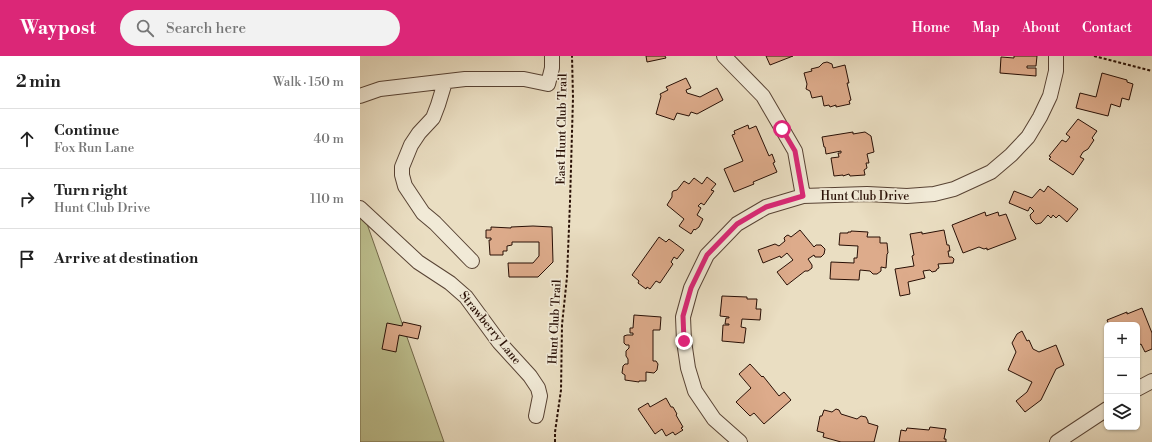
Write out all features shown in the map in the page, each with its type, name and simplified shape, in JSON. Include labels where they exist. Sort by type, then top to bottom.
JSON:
[{"type":"street","points":[[360,96],[380,89],[465,79],[524,79],[548,84],[552,68],[552,56]]},
{"type":"street","points":[[724,56],[763,96],[795,151],[803,196]]},
{"type":"street","name":"Hunt Club Drive","points":[[740,442],[714,419],[695,391],[687,361],[684,341],[683,316],[691,288],[707,255],[737,224],[766,207],[803,196],[867,194],[907,196],[934,194],[954,189],[991,172],[1011,155],[1028,137],[1040,117],[1050,96],[1056,71],[1056,56]]},
{"type":"street","points":[[445,82],[438,105],[432,118],[411,145],[402,167],[402,175],[405,186],[423,213],[435,223],[472,261]]},
{"type":"street","name":"Strawberry Lane","points":[[360,208],[418,262],[450,283],[466,297],[499,342],[530,376],[538,388],[540,396],[536,416]]},
{"type":"street","points":[[1140,387],[1152,381]]},
{"type":"street","points":[[1057,442],[1104,411]]},
{"type":"path","name":"East Hunt Club Trail","points":[[570,202],[573,98],[572,56]]},
{"type":"path","points":[[1094,56],[1152,72]]},
{"type":"path","name":"Hunt Club Trail","points":[[555,442],[561,390],[562,324],[570,202]]},
{"type":"green space","points":[[360,204],[444,442],[360,442]]},
{"type":"building","points":[[646,56],[665,56],[666,58],[647,62]]},
{"type":"building","points":[[766,56],[793,56],[770,65]]},
{"type":"building","points":[[1014,56],[1037,56],[1036,66],[1027,66],[1027,68],[1036,68],[1036,76],[1000,73],[1001,57],[1014,58]]},
{"type":"building","points":[[827,62],[832,64],[833,68],[845,65],[849,83],[847,83],[851,100],[849,101],[850,104],[836,107],[836,105],[830,107],[829,105],[824,106],[822,96],[812,98],[810,91],[806,89],[807,84],[804,73],[812,71],[811,69],[819,67],[823,63]]},
{"type":"building","points":[[1102,73],[1127,80],[1127,82],[1133,84],[1129,100],[1122,98],[1120,107],[1111,104],[1108,116],[1076,108],[1080,93],[1096,97]]},
{"type":"building","points":[[686,78],[691,88],[686,90],[687,93],[700,97],[717,88],[723,100],[697,114],[691,112],[689,116],[677,113],[674,120],[656,114],[661,96],[660,94],[668,90],[666,87]]},
{"type":"building","points":[[1078,119],[1097,131],[1092,138],[1094,140],[1080,157],[1084,159],[1073,175],[1049,159],[1051,157],[1049,156],[1062,140],[1066,142],[1070,137],[1066,134]]},
{"type":"building","points":[[748,125],[749,129],[756,126],[769,156],[772,154],[775,162],[773,163],[777,172],[734,192],[724,169],[743,161],[732,135],[735,134],[734,131]]},
{"type":"building","points":[[853,132],[853,134],[865,132],[871,136],[874,152],[867,154],[869,163],[866,163],[867,168],[864,170],[865,175],[850,176],[849,174],[834,176],[831,158],[839,157],[838,153],[841,153],[841,151],[826,154],[822,137]]},
{"type":"building","points":[[707,177],[716,184],[711,190],[714,191],[704,205],[701,203],[698,206],[701,208],[697,215],[703,219],[699,227],[695,230],[694,229],[691,234],[679,226],[684,219],[667,205],[672,197],[673,191],[677,190],[684,181],[689,184],[694,178],[702,184]]},
{"type":"building","points":[[1048,186],[1078,209],[1067,222],[1059,215],[1056,218],[1053,215],[1051,218],[1048,215],[1041,223],[1036,224],[1031,219],[1030,215],[1034,211],[1030,207],[1028,211],[1009,203],[1014,191],[1032,198],[1040,189],[1044,192]]},
{"type":"building","points":[[985,212],[986,216],[998,212],[999,216],[1006,214],[1016,239],[987,250],[987,248],[984,249],[979,247],[963,253],[952,225]]},
{"type":"building","points":[[533,226],[552,227],[553,262],[538,277],[509,277],[508,263],[533,263],[539,256],[539,242],[512,242],[512,245],[507,246],[507,251],[503,251],[503,255],[490,255],[489,240],[491,240],[491,238],[486,238],[486,230],[491,230],[491,227],[511,228]]},
{"type":"building","points":[[800,230],[814,247],[816,245],[821,245],[825,249],[824,254],[821,257],[815,257],[814,255],[808,259],[812,265],[812,268],[805,271],[787,285],[777,272],[793,260],[787,253],[781,258],[780,256],[763,263],[758,250],[775,244],[779,246],[785,241],[784,238],[786,236],[788,235],[791,237]]},
{"type":"building","points":[[944,230],[947,245],[949,245],[949,257],[954,259],[953,263],[938,264],[939,268],[936,271],[923,271],[925,278],[908,282],[910,294],[900,296],[895,269],[914,266],[912,256],[914,255],[910,234],[922,232],[922,234]]},
{"type":"building","points":[[851,231],[868,232],[867,237],[880,237],[880,243],[887,243],[888,253],[886,268],[881,267],[881,271],[877,274],[873,274],[870,271],[860,270],[859,280],[830,279],[831,262],[854,263],[854,258],[857,258],[858,246],[839,245],[840,233],[848,233]]},
{"type":"building","points":[[659,237],[666,242],[669,239],[684,250],[677,259],[674,257],[671,262],[673,264],[660,283],[656,281],[650,289],[647,287],[646,289],[638,283],[639,281],[632,275]]},
{"type":"building","points":[[722,296],[757,299],[756,309],[761,309],[760,320],[742,319],[741,327],[746,328],[744,343],[722,341],[723,325],[729,325],[725,324],[726,318],[729,317],[720,316]]},
{"type":"building","points":[[1142,308],[1152,333],[1152,349],[1145,352],[1140,344],[1140,322],[1108,322],[1107,320],[1127,312],[1127,314]]},
{"type":"building","points":[[634,315],[661,317],[660,330],[653,330],[653,361],[656,361],[658,364],[657,370],[654,373],[646,372],[646,381],[639,382],[625,380],[625,375],[622,373],[623,366],[628,364],[626,351],[629,348],[629,345],[624,343],[624,336],[633,335],[633,333],[630,333],[630,328],[633,328]]},
{"type":"building","points":[[403,322],[421,326],[418,339],[399,335],[396,352],[382,349],[387,323],[402,326]]},
{"type":"building","points":[[1022,331],[1027,341],[1029,340],[1033,349],[1039,352],[1056,345],[1064,365],[1056,369],[1041,400],[1025,412],[1016,401],[1027,392],[1032,382],[1008,370],[1016,352],[1012,343],[1017,334]]},
{"type":"building","points":[[750,364],[762,377],[763,376],[779,396],[784,392],[791,400],[764,424],[754,413],[750,416],[736,402],[751,388],[739,374]]},
{"type":"building","points":[[666,398],[671,407],[673,407],[683,427],[681,428],[683,430],[675,435],[673,432],[666,436],[662,429],[655,434],[638,409],[648,403],[650,407]]},
{"type":"building","points":[[836,409],[839,410],[841,414],[857,419],[861,416],[866,417],[868,423],[878,426],[874,442],[841,442],[823,437],[824,433],[817,431],[820,416],[822,416],[824,410],[832,412]]},
{"type":"building","points":[[930,427],[946,429],[944,439],[946,439],[946,442],[899,442],[901,430],[906,431],[907,428],[929,430]]},
{"type":"route","points":[[684,341],[683,316],[691,288],[707,255],[737,224],[766,207],[803,196],[795,151],[782,129]]}]
